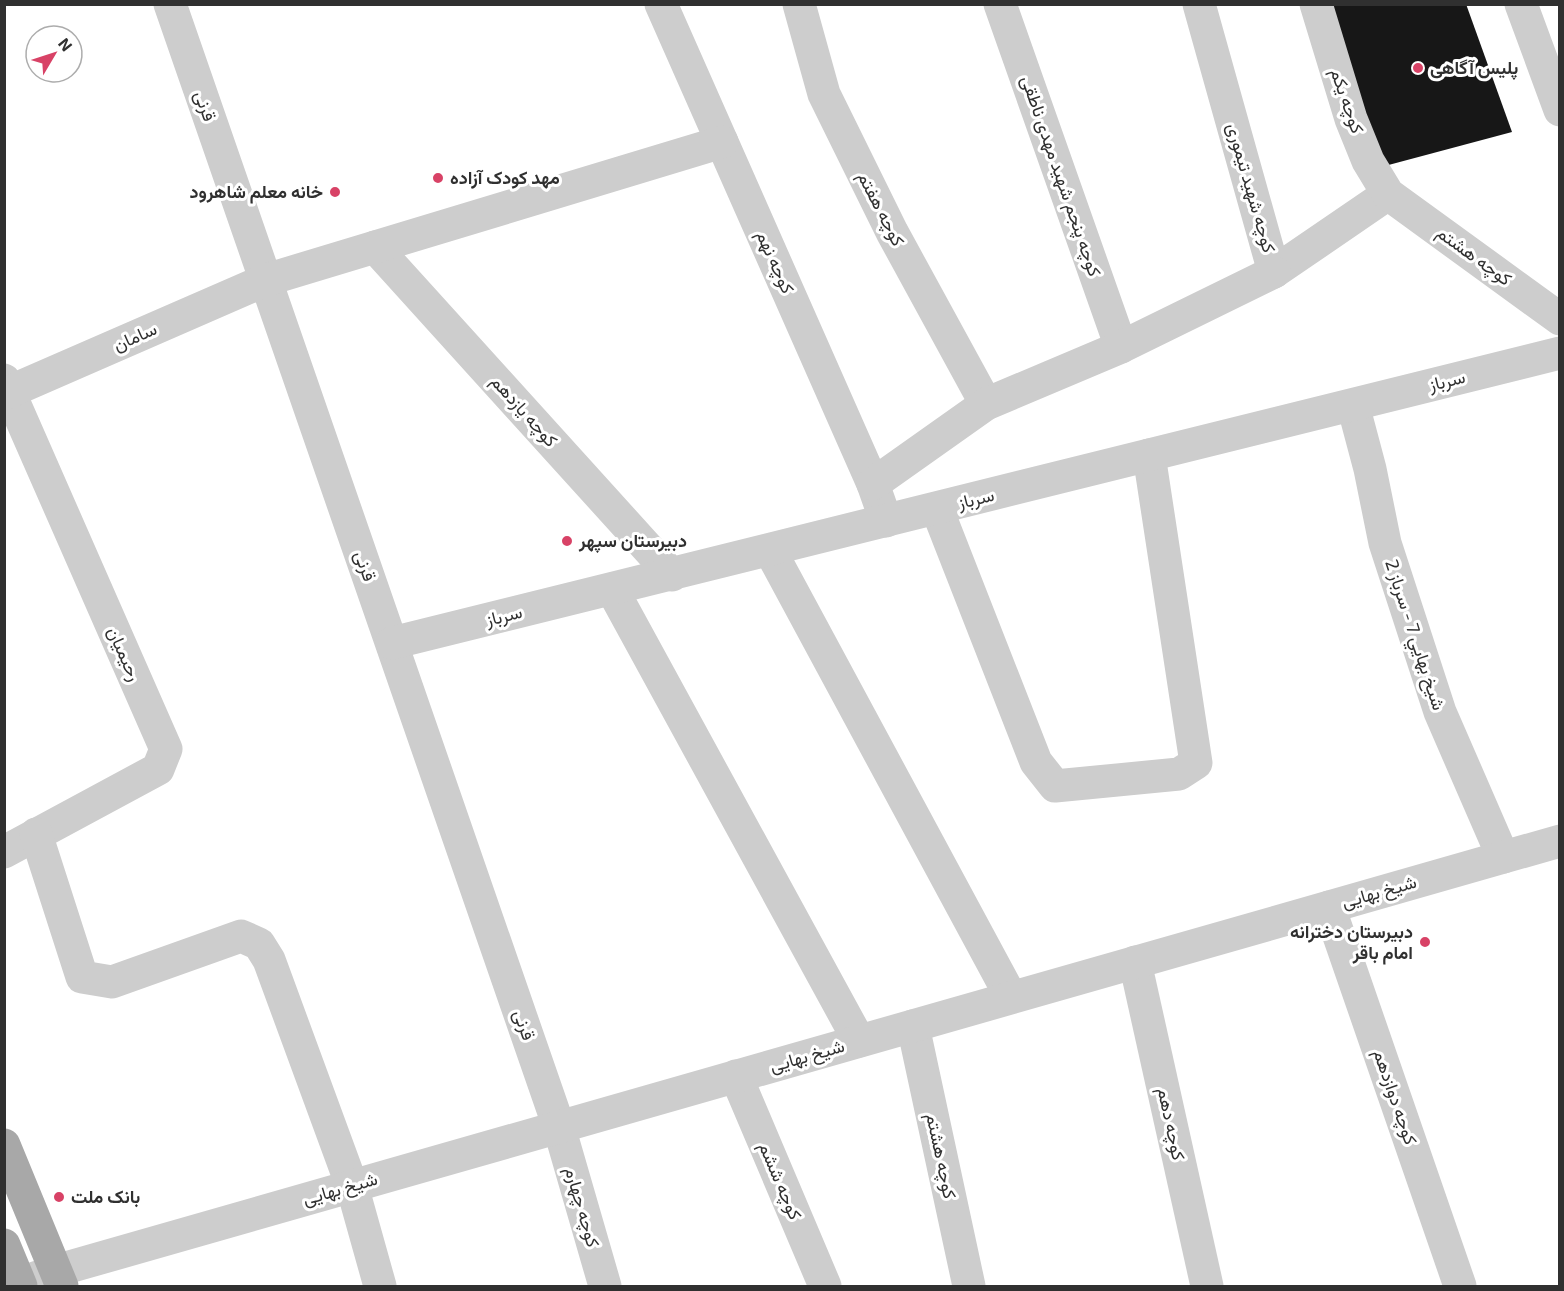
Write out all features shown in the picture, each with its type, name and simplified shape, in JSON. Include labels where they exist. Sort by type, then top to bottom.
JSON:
[{"type":"main road","points":[[4,1145],[59,1279]]},
{"type":"main road","points":[[4,1245],[20,1285]]},
{"type":"street","name":"قرنی","points":[[170,4],[559,1127]]},
{"type":"street","name":"کوچه نهم","points":[[661,4],[873,484],[886,521]]},
{"type":"street","name":"کوچه هفتم","points":[[799,4],[824,94],[892,232],[986,404]]},
{"type":"street","name":"کوچه پنجم شهید مهدی ناطقی","points":[[1000,4],[1121,347]]},
{"type":"street","name":"کوچه شهید تیموری","points":[[1199,4],[1274,272],[1388,194]]},
{"type":"street","name":"کوچه یکم","points":[[1316,4],[1352,119],[1368,161],[1388,194]]},
{"type":"street","points":[[1521,4],[1560,110]]},
{"type":"street","name":"سامان","points":[[6,389],[266,280],[722,142]]},
{"type":"street","name":"کوچه هشتم","points":[[1388,194],[1560,319]]},
{"type":"street","name":"کوچه یازدهم","points":[[375,247],[672,575]]},
{"type":"street","points":[[873,484],[986,404],[1121,347],[1274,272]]},
{"type":"street","name":"سرباز","points":[[392,643],[1560,353]]},
{"type":"street","name":"رحیمیان","points":[[4,852],[158,769],[166,749],[6,389]]},
{"type":"street","name":"شيخ بهايي 7 - سرباز 2","points":[[1353,405],[1370,469],[1385,543],[1437,701],[1503,857]]},
{"type":"street","points":[[937,508],[1036,762],[1055,786],[1179,774],[1196,763],[1149,456]]},
{"type":"street","points":[[770,550],[1011,998]]},
{"type":"street","points":[[612,589],[859,1041]]},
{"type":"street","points":[[36,834],[82,977],[112,982],[241,936],[259,944],[269,960],[352,1186],[380,1287]]},
{"type":"street","name":"شیخ بهایی","points":[[20,1285],[59,1279],[352,1186],[1560,841]]},
{"type":"street","name":"کوچه دوازدهم","points":[[1329,906],[1460,1287]]},
{"type":"street","name":"کوچه دهم","points":[[1136,962],[1207,1287]]},
{"type":"street","name":"کوچه هشتم","points":[[914,1026],[969,1287]]},
{"type":"street","name":"کوچه ششم","points":[[736,1076],[825,1287]]},
{"type":"street","name":"کوچه چهارم","points":[[559,1127],[605,1287]]},
{"type":"building","name":"پلیس آگاهی","points":[[1324,4],[1466,4],[1512,132],[1381,167]]},
{"type":"place","name":"پلیس آگاهی","points":[[1418,68]]},
{"type":"place","name":"مهد کودک آزاده","points":[[438,178]]},
{"type":"place","name":"خانه معلم شاهرود","points":[[335,192]]},
{"type":"place","name":"دبیرستان سپهر","points":[[567,541]]},
{"type":"place","name":"دبیرستان دخترانه امام باقر","points":[[1425,942]]},
{"type":"place","name":"بانک ملت","points":[[59,1197]]}]
